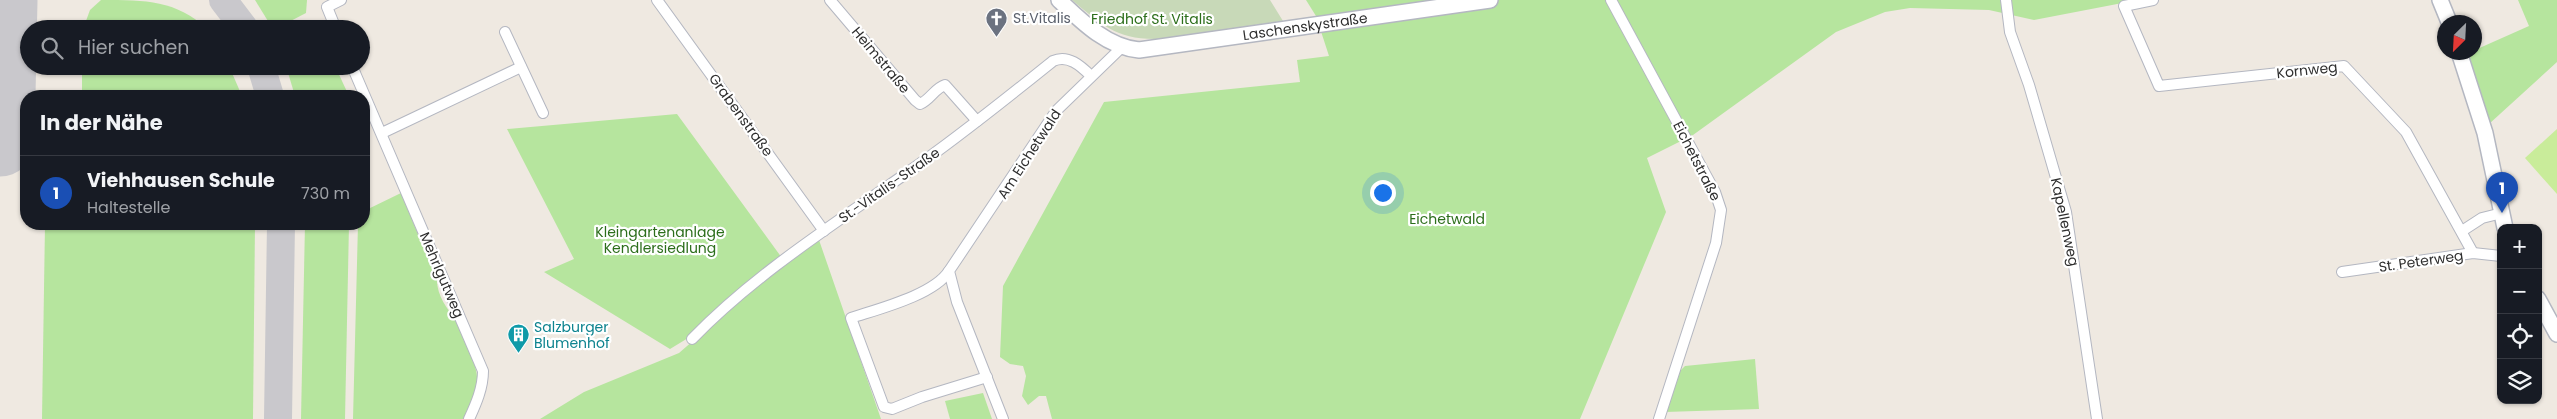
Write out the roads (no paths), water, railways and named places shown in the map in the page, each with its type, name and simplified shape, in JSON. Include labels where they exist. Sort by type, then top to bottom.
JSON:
[{"type":"street","points":[[332,20],[327,7],[341,0]]},
{"type":"street","name":"Grabenstraße","points":[[657,0],[824,231]]},
{"type":"street","name":"Heimstraße","points":[[830,0],[915,100],[920,104],[924,102],[940,87],[945,85],[977,121]]},
{"type":"street","points":[[1059,0],[1105,38],[1121,48]]},
{"type":"street","name":"Laschenskystraße","points":[[1121,48],[1157,49],[1490,0]]},
{"type":"street","name":"Eichetstraße","points":[[1612,0],[1715,192],[1721,210],[1716,243],[1658,419]]},
{"type":"street","name":"Kapellenweg","points":[[2006,0],[2010,32],[2029,85],[2066,212],[2097,419]]},
{"type":"street","name":"Kornweg","points":[[2153,0],[2124,6],[2159,86],[2344,66],[2406,132],[2473,253]]},
{"type":"street","points":[[2440,0],[2445,15]]},
{"type":"street","points":[[504,32],[544,113]]},
{"type":"street","name":"Am Eichetwald","points":[[986,377],[922,396],[892,409],[884,407],[851,318],[887,306],[938,284],[949,271],[1056,111],[1121,48]]},
{"type":"street","name":"St.-Vitalis-Straße","points":[[692,339],[723,308],[824,231],[977,121],[1055,60],[1063,58],[1071,60],[1091,76]]},
{"type":"street","points":[[2462,60],[2485,132],[2503,220],[2482,218],[2462,231]]},
{"type":"street","points":[[382,134],[521,68]]},
{"type":"street","name":"Mehrlgutweg","points":[[356,75],[363,90]]},
{"type":"street","name":"Mehrlgutweg","points":[[370,107],[483,371],[483,380],[477,402],[469,419]]},
{"type":"street","name":"St. Peterweg","points":[[2342,272],[2473,253],[2497,256]]},
{"type":"street","points":[[949,271],[957,302],[1003,419]]},
{"type":"street","points":[[2542,306],[2557,334]]},
{"type":"place","name":"St.Vitalis","points":[[997,37]]},
{"type":"place","name":"Viehhausen Schule","points":[[2502,213]]},
{"type":"place","name":"Salzburger Blumenhof","points":[[518,354]]},
{"type":"park label","name":"Friedhof St. Vitalis","points":[[1152,19]]},
{"type":"park label","name":"Eichetwald","points":[[1447,219]]},
{"type":"park label","name":"Kleingartenanlage Kendlersiedlung","points":[[660,240]]}]
